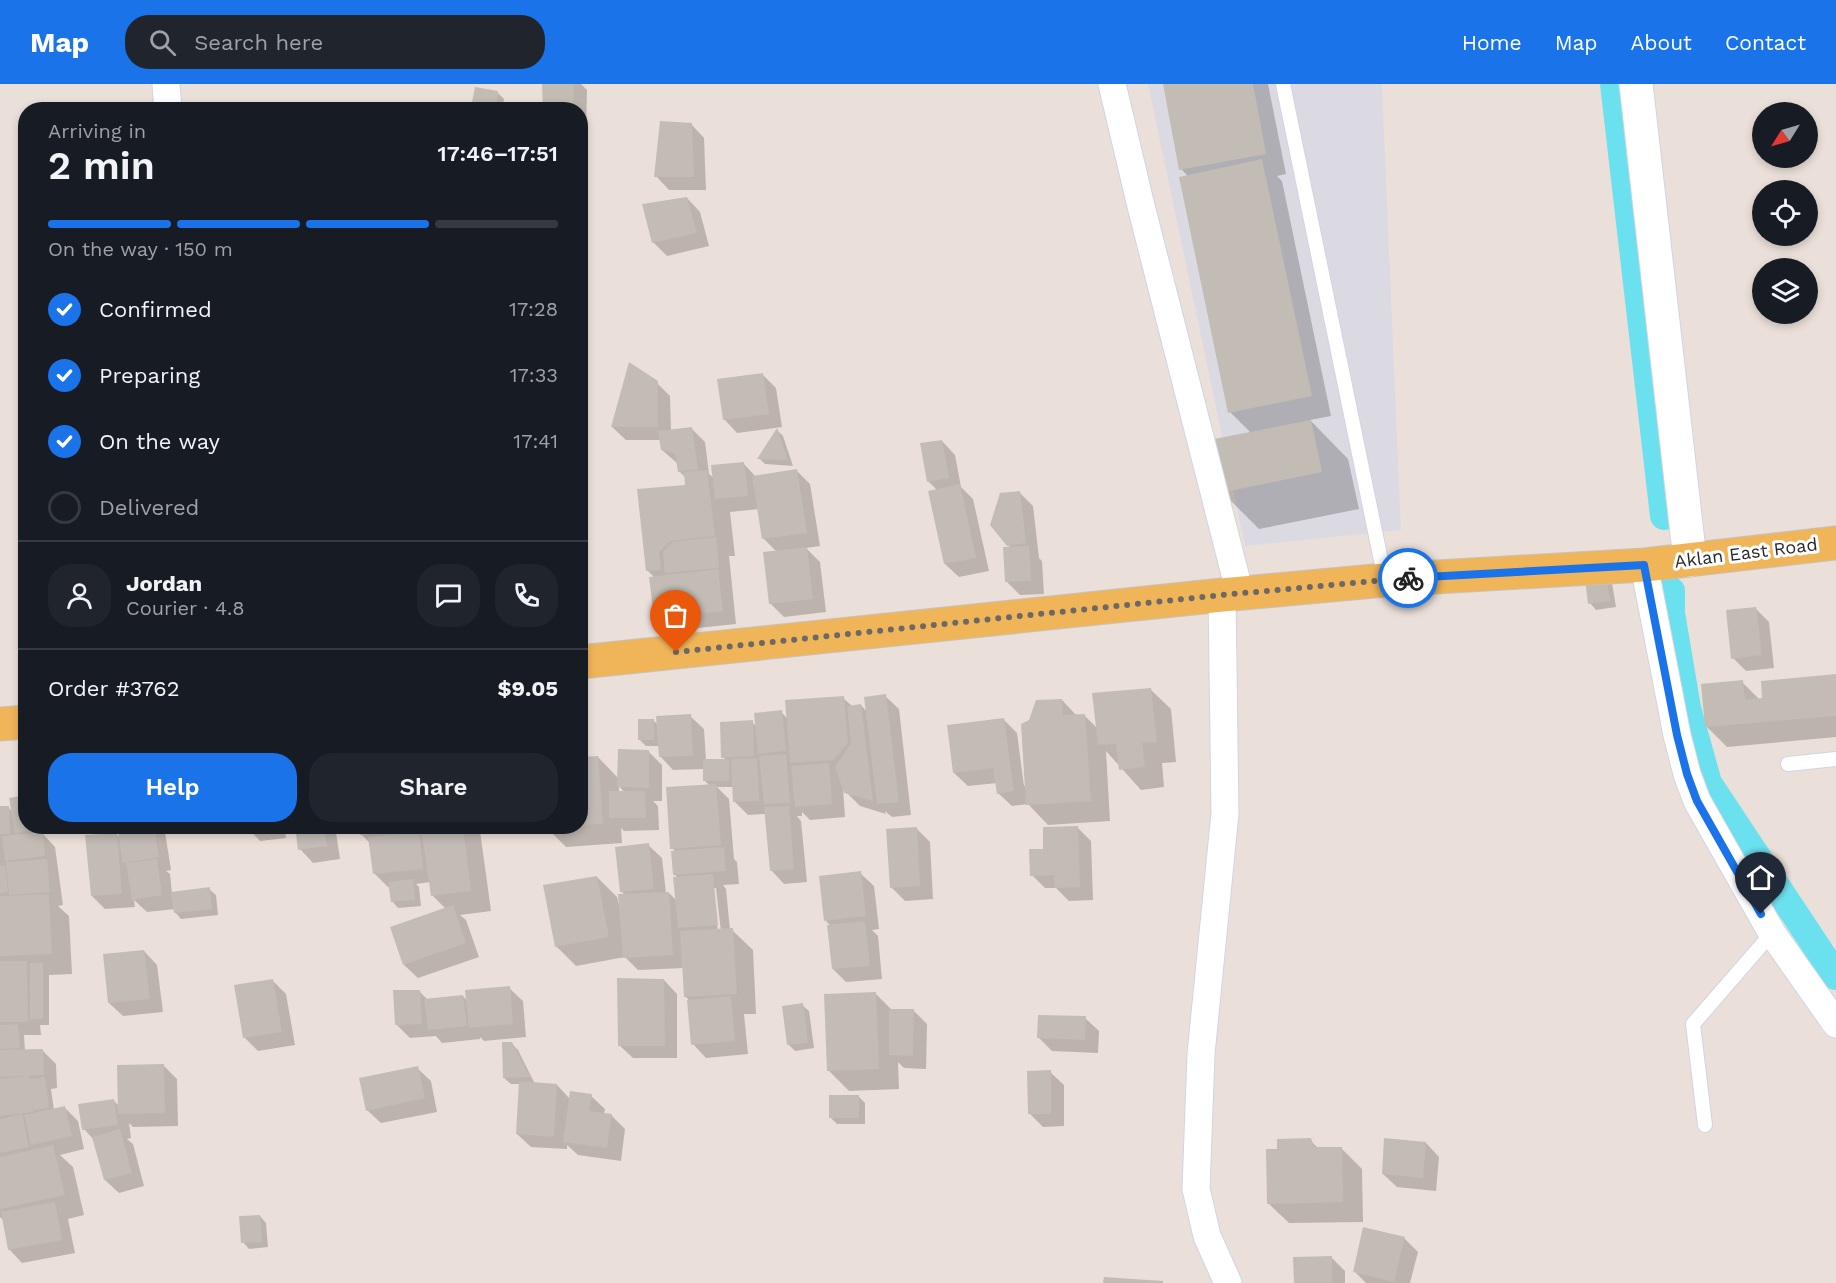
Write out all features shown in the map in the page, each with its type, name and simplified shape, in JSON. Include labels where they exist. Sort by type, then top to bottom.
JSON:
[{"type":"main road","name":"Aklan East Road","points":[[588,661],[1231,594],[1385,580],[1644,565],[1836,543]]},
{"type":"main road","points":[[0,724],[18,723]]},
{"type":"street","points":[[166,84],[167,102]]},
{"type":"street","points":[[1112,84],[1231,594],[1225,813],[1201,1054],[1196,1189],[1207,1236],[1228,1283]]},
{"type":"street","points":[[1636,84],[1690,560]]},
{"type":"street","points":[[1644,565],[1677,735],[1697,801],[1772,933],[1836,1024]]},
{"type":"lane","points":[[1283,84],[1385,580]]},
{"type":"lane","points":[[1788,764],[1836,759]]},
{"type":"lane","points":[[1705,1125],[1693,1024],[1772,933]]},
{"type":"shaded area","points":[[1148,84],[1382,84],[1401,530],[1245,546]]},
{"type":"building","points":[[542,84],[574,84],[573,102],[543,102]]},
{"type":"building","points":[[1163,84],[1253,84],[1266,154],[1179,170]]},
{"type":"building","points":[[475,87],[498,91],[497,102],[472,102]]},
{"type":"building","points":[[660,121],[692,123],[694,177],[654,177]]},
{"type":"building","points":[[1262,159],[1312,396],[1228,413],[1179,177]]},
{"type":"building","points":[[687,197],[697,233],[652,243],[642,204]]},
{"type":"building","points":[[629,362],[658,381],[658,427],[611,427]]},
{"type":"building","points":[[763,373],[769,414],[723,420],[717,379]]},
{"type":"building","points":[[1311,420],[1322,472],[1220,493],[1209,440]]},
{"type":"building","points":[[692,427],[698,469],[678,472],[675,453],[661,450],[658,431]]},
{"type":"building","points":[[777,428],[788,460],[757,459]]},
{"type":"building","points":[[942,440],[949,478],[927,482],[920,443]]},
{"type":"building","points":[[744,462],[748,496],[715,499],[711,465]]},
{"type":"building","points":[[797,469],[807,533],[762,539],[752,476]]},
{"type":"building","points":[[707,470],[715,536],[670,541],[659,552],[661,570],[646,571],[637,489],[685,485],[684,472]]},
{"type":"building","points":[[960,484],[976,558],[944,564],[928,491]]},
{"type":"building","points":[[1020,491],[1026,543],[1007,546],[990,525],[1000,493]]},
{"type":"building","points":[[716,537],[719,568],[665,573],[663,552],[672,542]]},
{"type":"building","points":[[1029,546],[1031,581],[1005,582],[1003,547]]},
{"type":"building","points":[[807,547],[813,599],[769,604],[763,552]]},
{"type":"building","points":[[718,569],[723,611],[654,618],[649,577]]},
{"type":"building","points":[[1606,575],[1610,601],[1588,604],[1585,579]]},
{"type":"building","points":[[1756,607],[1762,655],[1731,659],[1726,610]]},
{"type":"building","points":[[1836,674],[1836,716],[1705,727],[1701,684],[1743,680],[1745,700],[1762,698],[1761,681]]},
{"type":"building","points":[[1151,688],[1157,742],[1142,743],[1145,767],[1119,770],[1116,744],[1098,745],[1092,693]]},
{"type":"building","points":[[886,694],[899,802],[877,804],[864,697]]},
{"type":"building","points":[[844,696],[848,743],[833,760],[790,763],[785,700]]},
{"type":"building","points":[[1062,699],[1063,715],[1085,714],[1091,801],[1026,805],[1021,724],[1029,720],[1036,700]]},
{"type":"building","points":[[861,704],[873,801],[844,793],[835,767],[851,743],[847,706]]},
{"type":"building","points":[[782,710],[786,751],[758,754],[754,713]]},
{"type":"building","points":[[691,714],[693,756],[659,757],[656,716]]},
{"type":"building","points":[[1004,718],[1014,791],[997,794],[993,768],[953,773],[947,725]]},
{"type":"building","points":[[638,719],[654,719],[654,740],[638,740]]},
{"type":"building","points":[[753,720],[754,756],[721,758],[720,722]]},
{"type":"building","points":[[618,749],[649,750],[649,788],[617,787]]},
{"type":"building","points":[[786,754],[790,803],[764,804],[759,756]]},
{"type":"building","points":[[598,756],[603,824],[588,825],[588,757]]},
{"type":"building","points":[[757,758],[759,801],[733,802],[731,759]]},
{"type":"building","points":[[703,759],[729,759],[729,781],[703,781]]},
{"type":"building","points":[[829,763],[832,804],[795,807],[791,766]]},
{"type":"building","points":[[716,784],[721,845],[670,849],[666,787]]},
{"type":"building","points":[[609,791],[645,791],[646,818],[609,818]]},
{"type":"building","points":[[18,796],[18,832],[15,833],[9,798]]},
{"type":"building","points":[[0,806],[9,806],[10,834],[0,834]]},
{"type":"building","points":[[789,806],[794,869],[770,871],[764,807]]},
{"type":"building","points":[[1078,826],[1080,887],[1054,888],[1054,875],[1030,876],[1029,849],[1043,849],[1043,827]]},
{"type":"building","points":[[917,827],[920,886],[890,888],[886,829]]},
{"type":"building","points":[[43,834],[45,856],[5,861],[2,836]]},
{"type":"building","points":[[117,834],[122,894],[91,896],[85,835]]},
{"type":"building","points":[[118,834],[155,834],[159,857],[123,863]]},
{"type":"building","points":[[296,834],[325,834],[327,846],[298,850]]},
{"type":"building","points":[[419,834],[423,869],[373,874],[368,837]]},
{"type":"building","points":[[422,834],[464,834],[471,891],[431,896]]},
{"type":"building","points":[[649,843],[654,889],[620,892],[615,847]]},
{"type":"building","points":[[724,847],[726,871],[673,875],[671,851]]},
{"type":"building","points":[[47,859],[50,892],[9,895],[6,862]]},
{"type":"building","points":[[157,859],[162,895],[132,900],[126,863]]},
{"type":"building","points":[[0,866],[5,866],[8,892],[0,893]]},
{"type":"building","points":[[861,871],[866,916],[824,921],[819,876]]},
{"type":"building","points":[[713,874],[718,925],[678,928],[673,877]]},
{"type":"building","points":[[597,876],[609,937],[555,947],[543,885]]},
{"type":"building","points":[[413,879],[415,900],[391,902],[388,882]]},
{"type":"building","points":[[210,887],[212,909],[174,913],[171,892]]},
{"type":"building","points":[[669,892],[673,955],[623,958],[618,894]]},
{"type":"building","points":[[49,894],[52,954],[0,956],[0,896]]},
{"type":"building","points":[[453,905],[466,943],[403,965],[390,927]]},
{"type":"building","points":[[865,921],[870,966],[832,969],[827,925]]},
{"type":"building","points":[[733,928],[737,994],[684,997],[680,931]]},
{"type":"building","points":[[144,950],[150,999],[108,1003],[103,954]]},
{"type":"building","points":[[0,961],[27,961],[28,1022],[0,1022]]},
{"type":"building","points":[[30,963],[43,963],[43,1019],[30,1019]]},
{"type":"building","points":[[617,978],[664,979],[665,1046],[618,1046]]},
{"type":"building","points":[[273,979],[282,1032],[243,1038],[234,985]]},
{"type":"building","points":[[510,986],[513,1024],[469,1028],[465,990]]},
{"type":"building","points":[[393,990],[420,990],[422,1024],[395,1025]]},
{"type":"building","points":[[876,992],[879,1069],[827,1071],[824,994]]},
{"type":"building","points":[[463,995],[467,1026],[428,1030],[424,999]]},
{"type":"building","points":[[731,996],[735,1041],[691,1045],[687,1000]]},
{"type":"building","points":[[803,1003],[808,1043],[787,1045],[782,1006]]},
{"type":"building","points":[[889,1009],[914,1009],[913,1056],[889,1055]]},
{"type":"building","points":[[1038,1015],[1086,1016],[1085,1040],[1037,1038]]},
{"type":"building","points":[[18,1024],[20,1048],[0,1049],[0,1025]]},
{"type":"building","points":[[502,1042],[512,1042],[530,1077],[503,1078]]},
{"type":"building","points":[[43,1049],[44,1075],[0,1077],[0,1050]]},
{"type":"building","points":[[164,1064],[165,1113],[118,1114],[117,1065]]},
{"type":"building","points":[[418,1066],[425,1098],[366,1111],[359,1078]]},
{"type":"building","points":[[1051,1070],[1051,1114],[1028,1114],[1027,1071]]},
{"type":"building","points":[[29,1076],[29,1079],[45,1077],[49,1108],[33,1110],[31,1094],[33,1112],[0,1116],[0,1079]]},
{"type":"building","points":[[519,1081],[557,1084],[554,1137],[516,1134]]},
{"type":"building","points":[[570,1091],[592,1094],[589,1111],[612,1114],[607,1148],[563,1142]]},
{"type":"building","points":[[829,1095],[859,1095],[859,1118],[829,1118]]},
{"type":"building","points":[[114,1099],[118,1125],[82,1130],[78,1104]]},
{"type":"building","points":[[65,1106],[72,1136],[31,1145],[24,1115]]},
{"type":"building","points":[[22,1114],[29,1147],[0,1153],[0,1119]]},
{"type":"building","points":[[120,1129],[132,1173],[104,1180],[92,1137]]},
{"type":"building","points":[[1311,1138],[1314,1147],[1342,1147],[1343,1202],[1267,1204],[1266,1149],[1277,1149],[1277,1139]]},
{"type":"building","points":[[1384,1138],[1426,1142],[1423,1178],[1382,1174]]},
{"type":"building","points":[[53,1145],[65,1195],[0,1209],[0,1157]]},
{"type":"building","points":[[55,1202],[62,1240],[8,1250],[1,1212]]},
{"type":"building","points":[[260,1215],[262,1242],[241,1243],[239,1216]]},
{"type":"building","points":[[1363,1227],[1405,1237],[1394,1282],[1353,1272]]},
{"type":"building","points":[[1332,1256],[1332,1283],[1294,1283],[1293,1257]]},
{"type":"building","points":[[1104,1277],[1163,1281],[1163,1283],[1103,1283]]},
{"type":"waterway","points":[[1614,84],[1664,516]]},
{"type":"waterway","points":[[1671,591],[1671,613],[1687,708],[1708,783],[1836,976]]},
{"type":"way so far","points":[[676,652],[1408,578]]},
{"type":"route","points":[[1408,578],[1644,565],[1677,735],[1687,774],[1697,801],[1761,914]]}]
